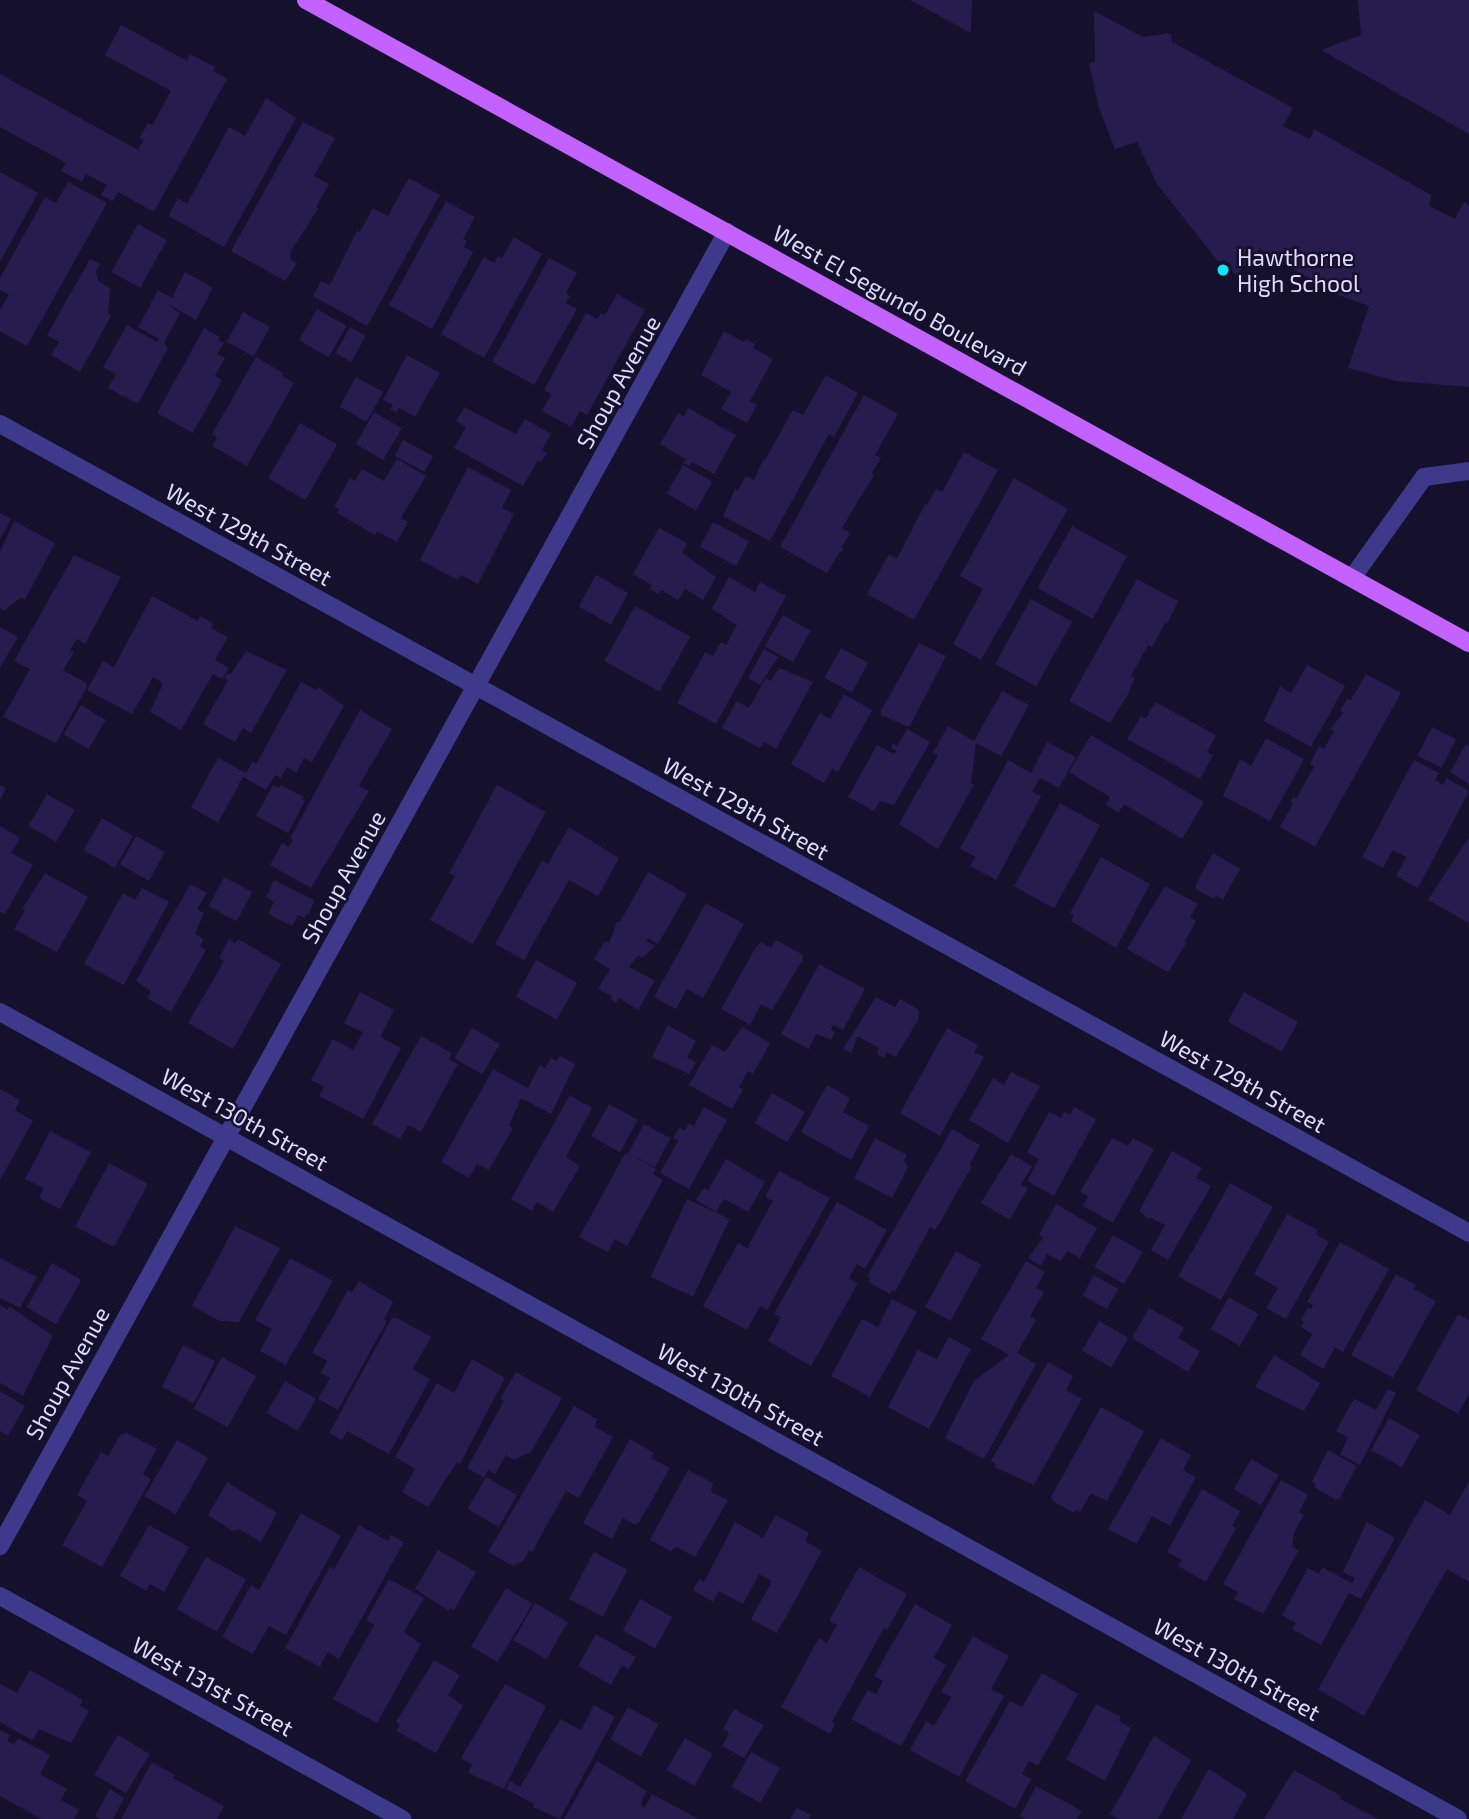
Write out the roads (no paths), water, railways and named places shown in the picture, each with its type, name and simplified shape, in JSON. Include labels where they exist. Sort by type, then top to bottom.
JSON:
[{"type":"main road","name":"West El Segundo Boulevard","points":[[306,0],[1469,643]]},
{"type":"street","name":"Shoup Avenue","points":[[0,1546],[727,232]]},
{"type":"street","name":"West 129th Street","points":[[0,424],[1469,1233]]},
{"type":"street","points":[[1352,578],[1424,477],[1469,471]]},
{"type":"street","name":"West 130th Street","points":[[0,1012],[1458,1819]]},
{"type":"street","name":"West 131st Street","points":[[0,1595],[402,1819]]},
{"type":"place","name":"Hawthorne High School","points":[[1223,270]]}]
